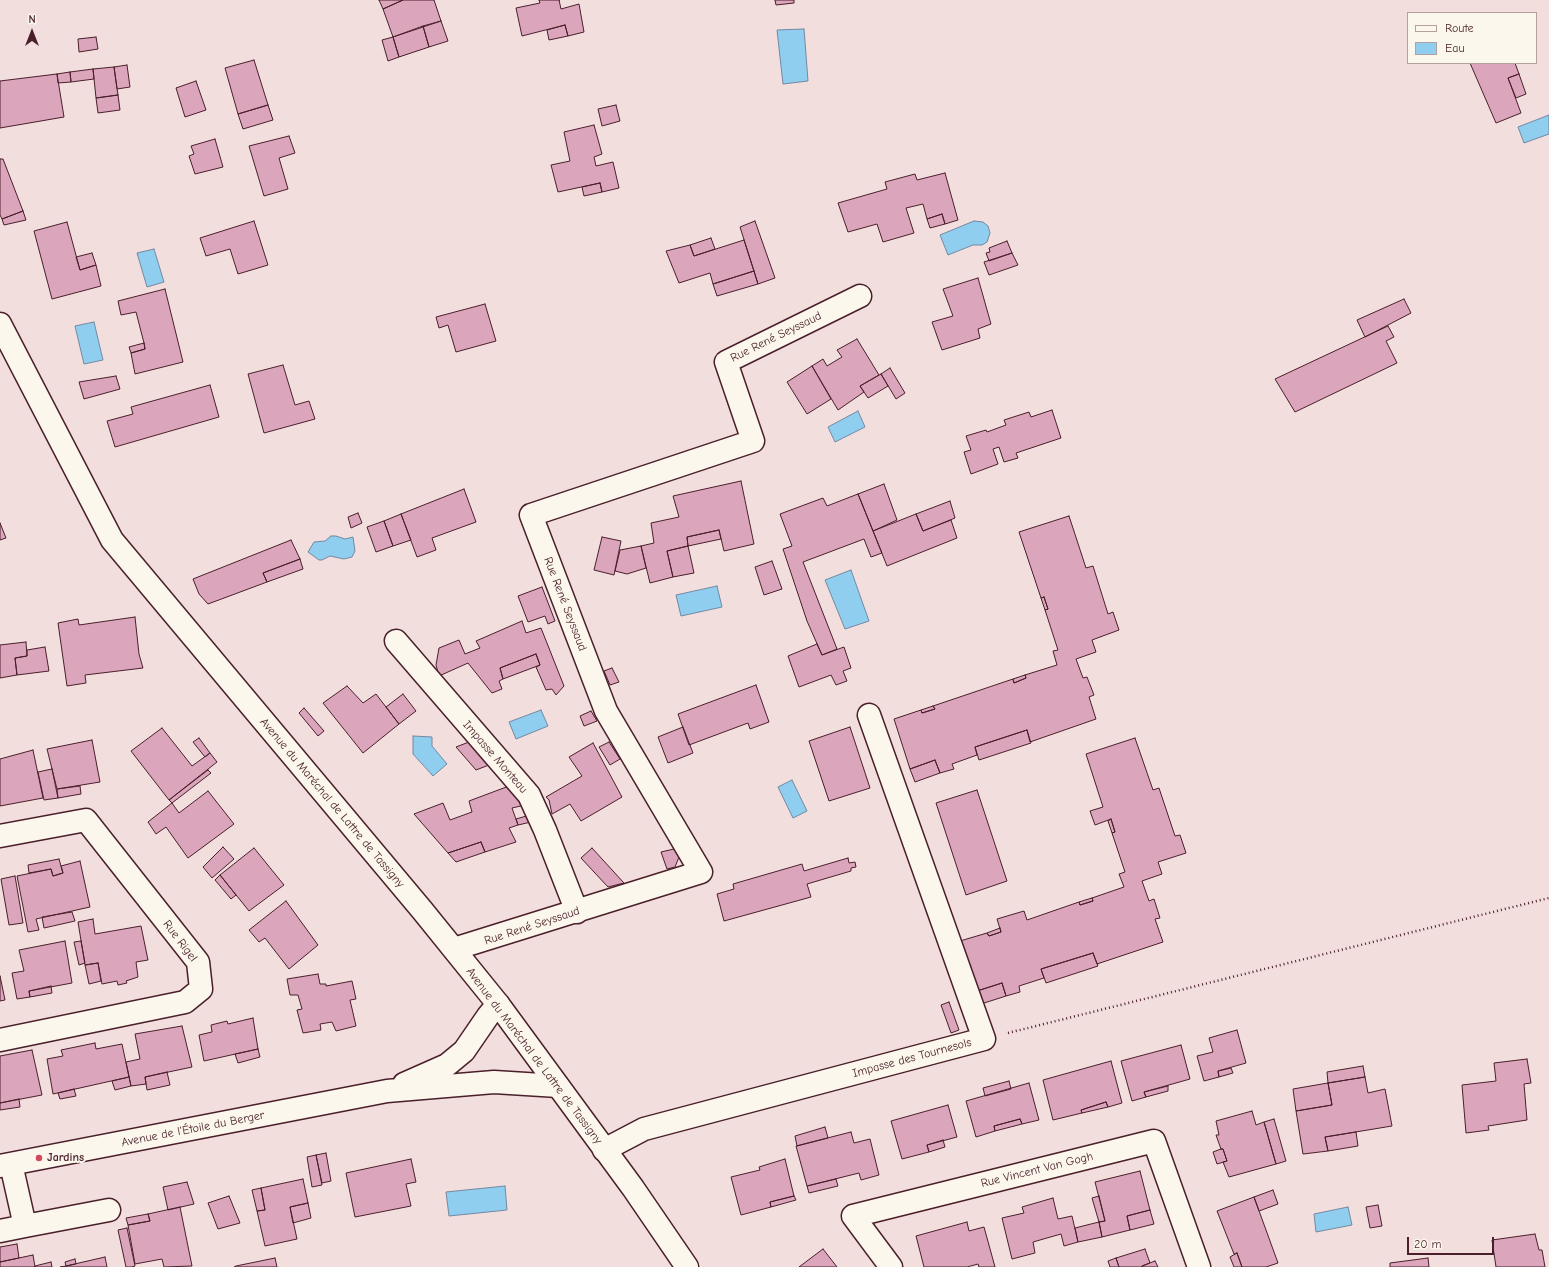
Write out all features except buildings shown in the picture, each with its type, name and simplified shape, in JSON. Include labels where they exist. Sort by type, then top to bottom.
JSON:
[{"type":"street","name":"Rue René Seyssaud","points":[[454,949],[577,912],[701,872],[606,711],[531,515],[753,441],[726,362],[860,296]]},
{"type":"street","name":"Avenue du Maréchal de Lattre de Tassigny","points":[[0,324],[112,540],[454,949],[498,1004],[633,1188],[687,1267]]},
{"type":"street","name":"Impasse Monteau","points":[[396,641],[528,795],[545,830],[577,912]]},
{"type":"street","name":"Impasse des Tournesols","points":[[604,1150],[644,1129],[984,1039],[869,715]]},
{"type":"street","name":"Rue Rigel","points":[[0,836],[86,820],[198,962],[201,989],[185,1002],[0,1040]]},
{"type":"street","name":"Avenue de l'Étoile du Berger","points":[[386,1091],[447,1065],[464,1051],[498,1004]]},
{"type":"street","name":"Avenue de l'Étoile du Berger","points":[[6,1165],[386,1091],[494,1082],[558,1086]]},
{"type":"street","name":"Rue Vincent Van Gogh","points":[[891,1267],[853,1216],[1154,1141],[1199,1267]]},
{"type":"street","points":[[6,1165],[25,1226]]},
{"type":"street","points":[[0,1231],[109,1210]]},
{"type":"path","points":[[984,1039],[1549,898]]},
{"type":"water","points":[[804,29],[808,81],[783,84],[777,30]]},
{"type":"water","points":[[1549,115],[1549,134],[1524,143],[1518,127]]},
{"type":"water","points":[[974,221],[983,222],[988,226],[990,233],[987,242],[982,245],[973,245],[948,255],[940,235]]},
{"type":"water","points":[[154,249],[164,282],[147,287],[137,253]]},
{"type":"water","points":[[94,322],[103,360],[84,364],[75,326]]},
{"type":"water","points":[[858,411],[865,427],[835,442],[828,427]]},
{"type":"water","points":[[331,536],[345,539],[353,537],[355,551],[352,557],[344,559],[330,556],[319,560],[308,552],[314,542],[325,541]]},
{"type":"water","points":[[851,570],[869,621],[845,629],[825,580]]},
{"type":"water","points":[[717,586],[722,607],[681,616],[676,595]]},
{"type":"water","points":[[541,710],[548,726],[516,739],[509,722]]},
{"type":"water","points":[[413,736],[432,737],[432,746],[447,764],[433,776],[413,754]]},
{"type":"water","points":[[792,780],[807,811],[793,818],[778,787]]},
{"type":"water","points":[[505,1186],[507,1210],[449,1216],[446,1192]]},
{"type":"water","points":[[1348,1207],[1352,1225],[1316,1232],[1314,1214]]},
{"type":"place","name":"Jardins","points":[[39,1158]]}]
